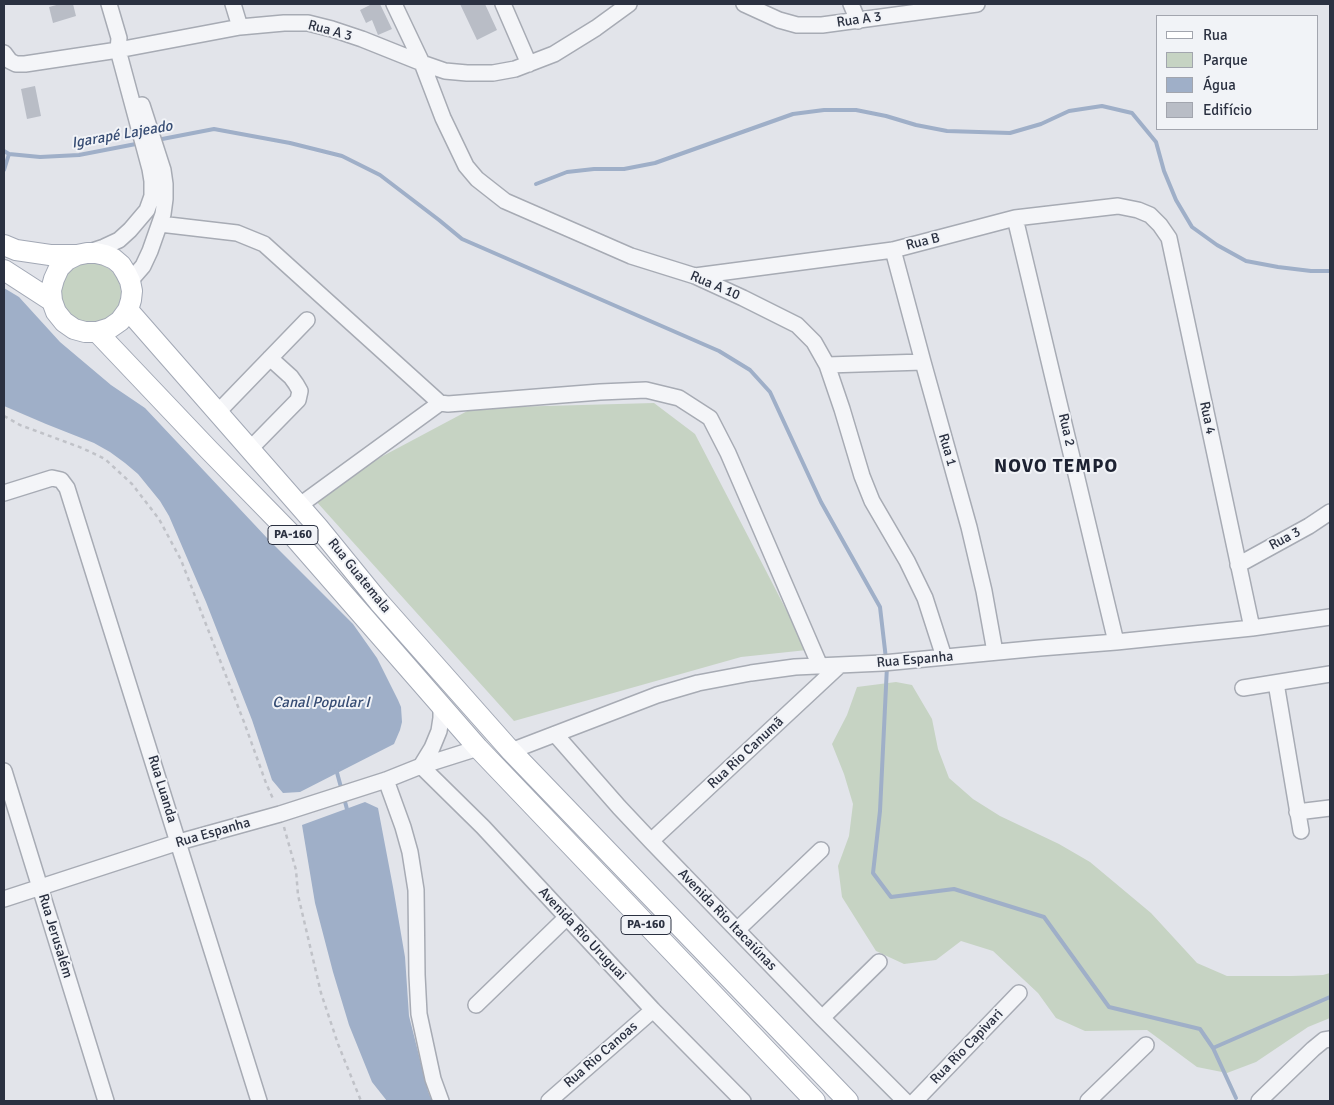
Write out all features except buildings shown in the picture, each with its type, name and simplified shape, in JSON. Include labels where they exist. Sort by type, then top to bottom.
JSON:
[{"type":"main road","points":[[4,245],[16,250],[50,255],[96,253],[106,255],[121,265],[130,282],[132,291],[128,310],[110,328],[97,332],[85,332],[74,329],[64,322],[56,312],[52,301],[51,290],[59,268],[67,260],[82,254]]},
{"type":"main road","points":[[4,270],[52,301]]},
{"type":"main road","name":"Rua Guatemala","points":[[128,310],[300,506],[379,602],[511,752]]},
{"type":"main road","name":"Rua Guatemala","points":[[97,332],[294,537],[478,748]]},
{"type":"main road","points":[[363,616],[379,602]]},
{"type":"main road","name":"PA-160","points":[[478,748],[815,1101]]},
{"type":"main road","name":"PA-160","points":[[511,752],[848,1101]]},
{"type":"street","points":[[110,4],[149,145],[162,170],[165,184],[165,199],[160,224],[143,266],[130,282]]},
{"type":"street","points":[[233,4],[240,27]]},
{"type":"street","name":"Rua A 10","points":[[394,4],[422,63],[442,118],[466,166],[477,179],[504,201],[631,256],[695,276],[797,325],[814,342],[827,365],[865,484],[872,501],[907,561],[925,598],[944,658]]},
{"type":"street","points":[[503,4],[529,64]]},
{"type":"street","name":"Rua A 3","points":[[744,4],[779,20],[797,25],[822,25],[858,21],[970,4]]},
{"type":"street","points":[[850,4],[858,21]]},
{"type":"street","name":"Rua A 3","points":[[7,57],[16,64],[25,64],[240,27],[284,23],[308,24],[332,29],[444,70],[467,73],[492,73],[515,69],[554,54],[596,28],[625,5]]},
{"type":"street","points":[[82,254],[119,240],[147,210],[152,196],[149,145]]},
{"type":"street","name":"Rua B","points":[[695,276],[893,250],[1016,218],[1118,206],[1138,210],[1150,215]]},
{"type":"street","name":"Rua 4","points":[[1150,215],[1169,238],[1252,628]]},
{"type":"street","name":"Rua 2","points":[[1016,218],[1116,642]]},
{"type":"street","points":[[160,224],[237,233],[264,244],[440,404]]},
{"type":"street","name":"Rua 1","points":[[893,250],[969,527],[984,591],[995,652]]},
{"type":"street","points":[[218,412],[307,320]]},
{"type":"street","points":[[250,449],[298,400],[300,391],[291,377],[270,358]]},
{"type":"street","points":[[827,365],[923,362]]},
{"type":"street","points":[[300,506],[440,404],[646,390],[679,398],[710,418],[728,453],[820,666]]},
{"type":"street","name":"Rua Luanda","points":[[4,493],[52,478],[61,480],[67,488],[259,1101]]},
{"type":"street","name":"Rua 3","points":[[1238,565],[1309,526],[1330,512]]},
{"type":"street","name":"Rua Espanha","points":[[511,752],[657,695],[698,683],[751,673],[795,666],[883,663],[1116,642],[1330,618]]},
{"type":"street","name":"Rua Rio Canumã","points":[[651,841],[840,665]]},
{"type":"street","points":[[1243,688],[1330,674]]},
{"type":"street","points":[[1276,683],[1301,831]]},
{"type":"street","points":[[422,766],[439,731],[441,706]]},
{"type":"street","name":"Avenida Rio Itacaiúnas","points":[[555,734],[651,841],[905,1101]]},
{"type":"street","name":"Rua Espanha","points":[[4,899],[179,842],[280,814],[478,748]]},
{"type":"street","name":"Avenida Rio Uruguai","points":[[422,766],[482,827],[737,1099]]},
{"type":"street","name":"Rua Jerusalém","points":[[4,771],[106,1101]]},
{"type":"street","points":[[386,780],[404,827],[410,852],[416,890],[419,1014],[433,1079],[441,1101]]},
{"type":"street","points":[[1298,812],[1330,808]]},
{"type":"street","points":[[736,930],[821,850]]},
{"type":"street","points":[[476,1005],[567,917]]},
{"type":"street","points":[[822,1018],[879,962]]},
{"type":"street","name":"Rua Rio Capivari","points":[[915,1101],[1020,993]]},
{"type":"street","name":"Rua Rio Canoas","points":[[548,1101],[653,1010]]},
{"type":"street","points":[[1259,1101],[1313,1049],[1324,1040],[1330,1039]]},
{"type":"street","points":[[1088,1101],[1146,1045]]},
{"type":"path","points":[[4,416],[105,459],[132,484],[159,520],[180,560],[266,783],[280,814],[296,870],[298,895],[321,993],[338,1044],[361,1101]]},
{"type":"green space","points":[[91,263],[108,268],[116,276],[121,293],[116,310],[108,318],[91,323],[74,318],[66,310],[61,293],[66,276],[74,268]]},
{"type":"green space","points":[[654,403],[695,434],[807,650],[741,657],[514,721],[315,500],[381,457],[473,408]]},
{"type":"green space","points":[[896,682],[912,685],[932,719],[938,749],[949,778],[973,799],[1000,816],[1059,844],[1090,862],[1151,913],[1197,963],[1227,976],[1291,976],[1330,973],[1330,1018],[1308,1027],[1256,1062],[1227,1073],[1197,1067],[1147,1030],[1085,1031],[1056,1018],[1038,993],[993,951],[961,941],[936,960],[904,964],[876,951],[842,897],[838,866],[849,836],[853,804],[832,744],[847,715],[857,687]]},
{"type":"water","name":"Canal Popular I","points":[[4,288],[19,297],[60,342],[111,385],[145,408],[268,539],[353,624],[377,658],[401,707],[402,722],[394,744],[300,792],[283,793],[272,780],[252,720],[206,602],[169,516],[160,501],[138,474],[110,452],[94,443],[4,406]]},
{"type":"water","points":[[365,802],[378,808],[405,957],[409,1016],[432,1101],[387,1101],[372,1082],[349,1025],[315,903],[302,825]]},
{"type":"waterway","points":[[536,184],[567,172],[594,169],[624,169],[655,163],[793,114],[824,110],[856,110],[947,131],[1010,133],[1041,124],[1069,111],[1102,106],[1132,113],[1156,142],[1164,171],[1176,200],[1192,227],[1217,245],[1246,261],[1311,271],[1330,271]]},
{"type":"waterway","points":[[157,140],[214,129],[290,143],[342,156],[380,175],[462,239],[719,351],[750,370],[770,392],[821,502],[880,607],[886,659]]},
{"type":"waterway","name":"Igarapé Lajeado","points":[[4,151],[9,154],[40,157],[79,155],[141,143]]},
{"type":"waterway","points":[[4,170],[9,154]]},
{"type":"waterway","points":[[887,666],[880,811],[873,873],[891,897],[954,889],[1044,917],[1109,1007],[1200,1029],[1213,1048],[1236,1098]]},
{"type":"waterway","points":[[336,769],[342,791]]},
{"type":"waterway","points":[[344,798],[348,813]]},
{"type":"waterway","points":[[1213,1048],[1330,997]]},
{"type":"district","name":"NOVO TEMPO","points":[[1056,467]]}]
